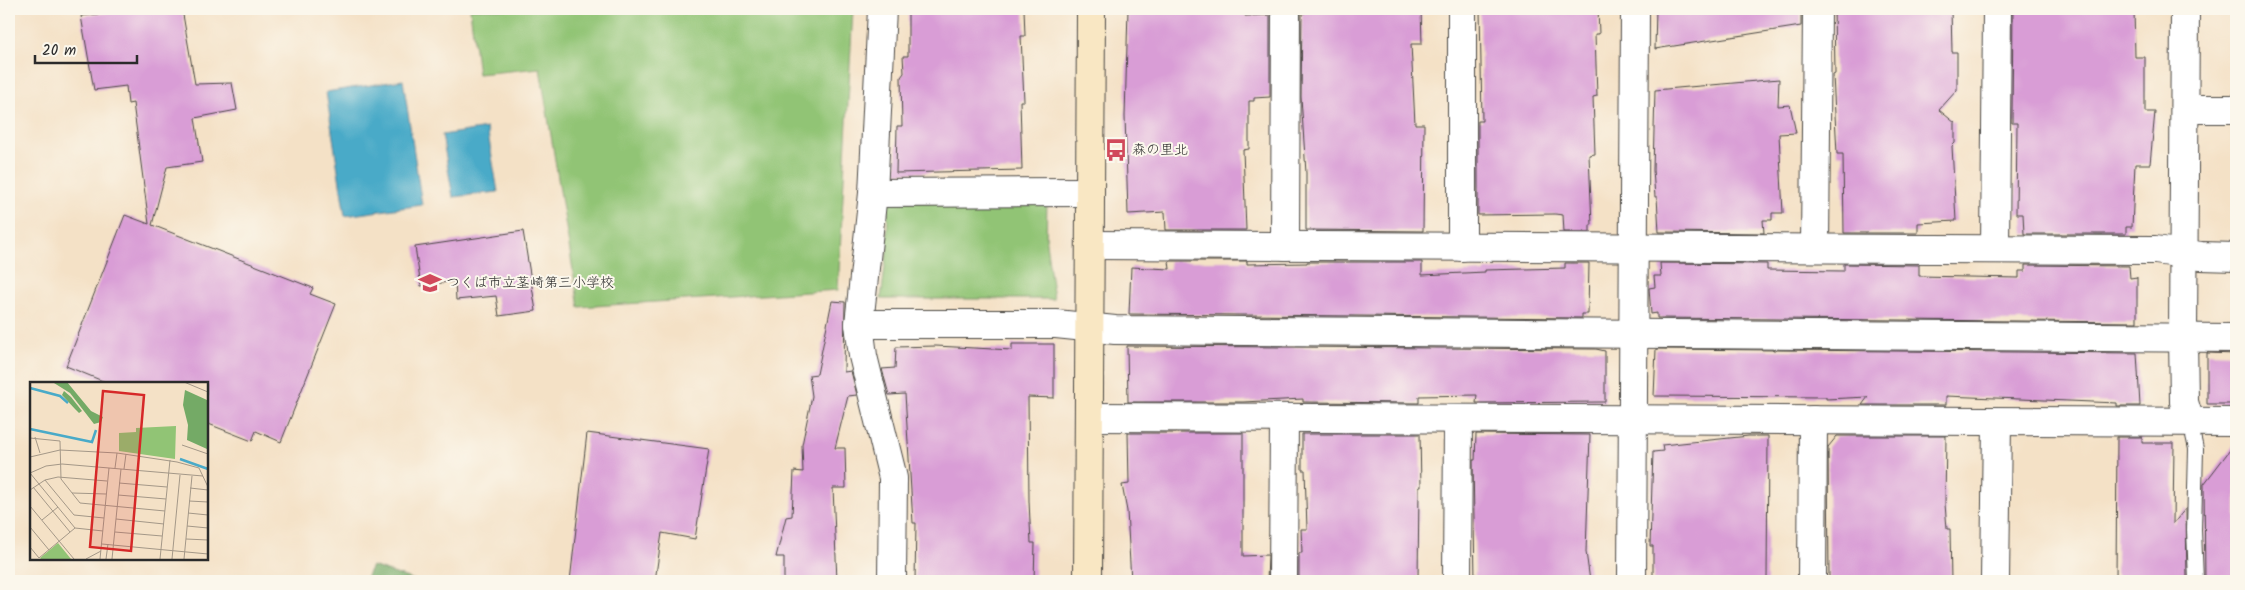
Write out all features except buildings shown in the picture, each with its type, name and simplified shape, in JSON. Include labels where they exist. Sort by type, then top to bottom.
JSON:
[{"type":"street","points":[[882,9],[873,193],[859,324],[863,356],[893,478],[892,581]]},
{"type":"street","points":[[1088,581],[1092,9]]},
{"type":"street","points":[[1285,246],[1286,9]]},
{"type":"street","points":[[1462,9],[1462,247]]},
{"type":"street","points":[[1632,581],[1635,9]]},
{"type":"street","points":[[1815,247],[1817,9]]},
{"type":"street","points":[[1995,249],[1997,9]]},
{"type":"street","points":[[2185,9],[2183,338],[2184,402],[2190,422]]},
{"type":"street","points":[[2184,109],[2236,109]]},
{"type":"street","points":[[873,193],[1090,192]]},
{"type":"street","points":[[1090,245],[2156,250],[2183,254],[2236,257]]},
{"type":"street","points":[[859,324],[1056,324],[1089,329],[2236,338]]},
{"type":"street","points":[[1089,417],[2236,422]]},
{"type":"street","points":[[1284,418],[1284,581]]},
{"type":"street","points":[[1457,581],[1458,419]]},
{"type":"street","points":[[1812,581],[1813,420]]},
{"type":"street","points":[[1995,581],[1997,422]]},
{"type":"lane","points":[[2190,422],[2196,449],[2194,530],[2196,581]]},
{"type":"green space","points":[[470,9],[853,9],[838,290],[579,307],[540,68],[478,74]]},
{"type":"green space","points":[[1047,200],[1046,243],[1054,299],[881,299],[887,251],[888,201]]},
{"type":"green space","points":[[372,566],[417,581],[364,581]]},
{"type":"water","points":[[403,80],[422,205],[345,216],[326,92]]},
{"type":"water","points":[[487,128],[498,192],[453,197],[442,135]]},
{"type":"place","name":"森の里北","points":[[1116,150]]},
{"type":"place","name":"つくば市立茎崎第三小学校","points":[[430,283]]}]
